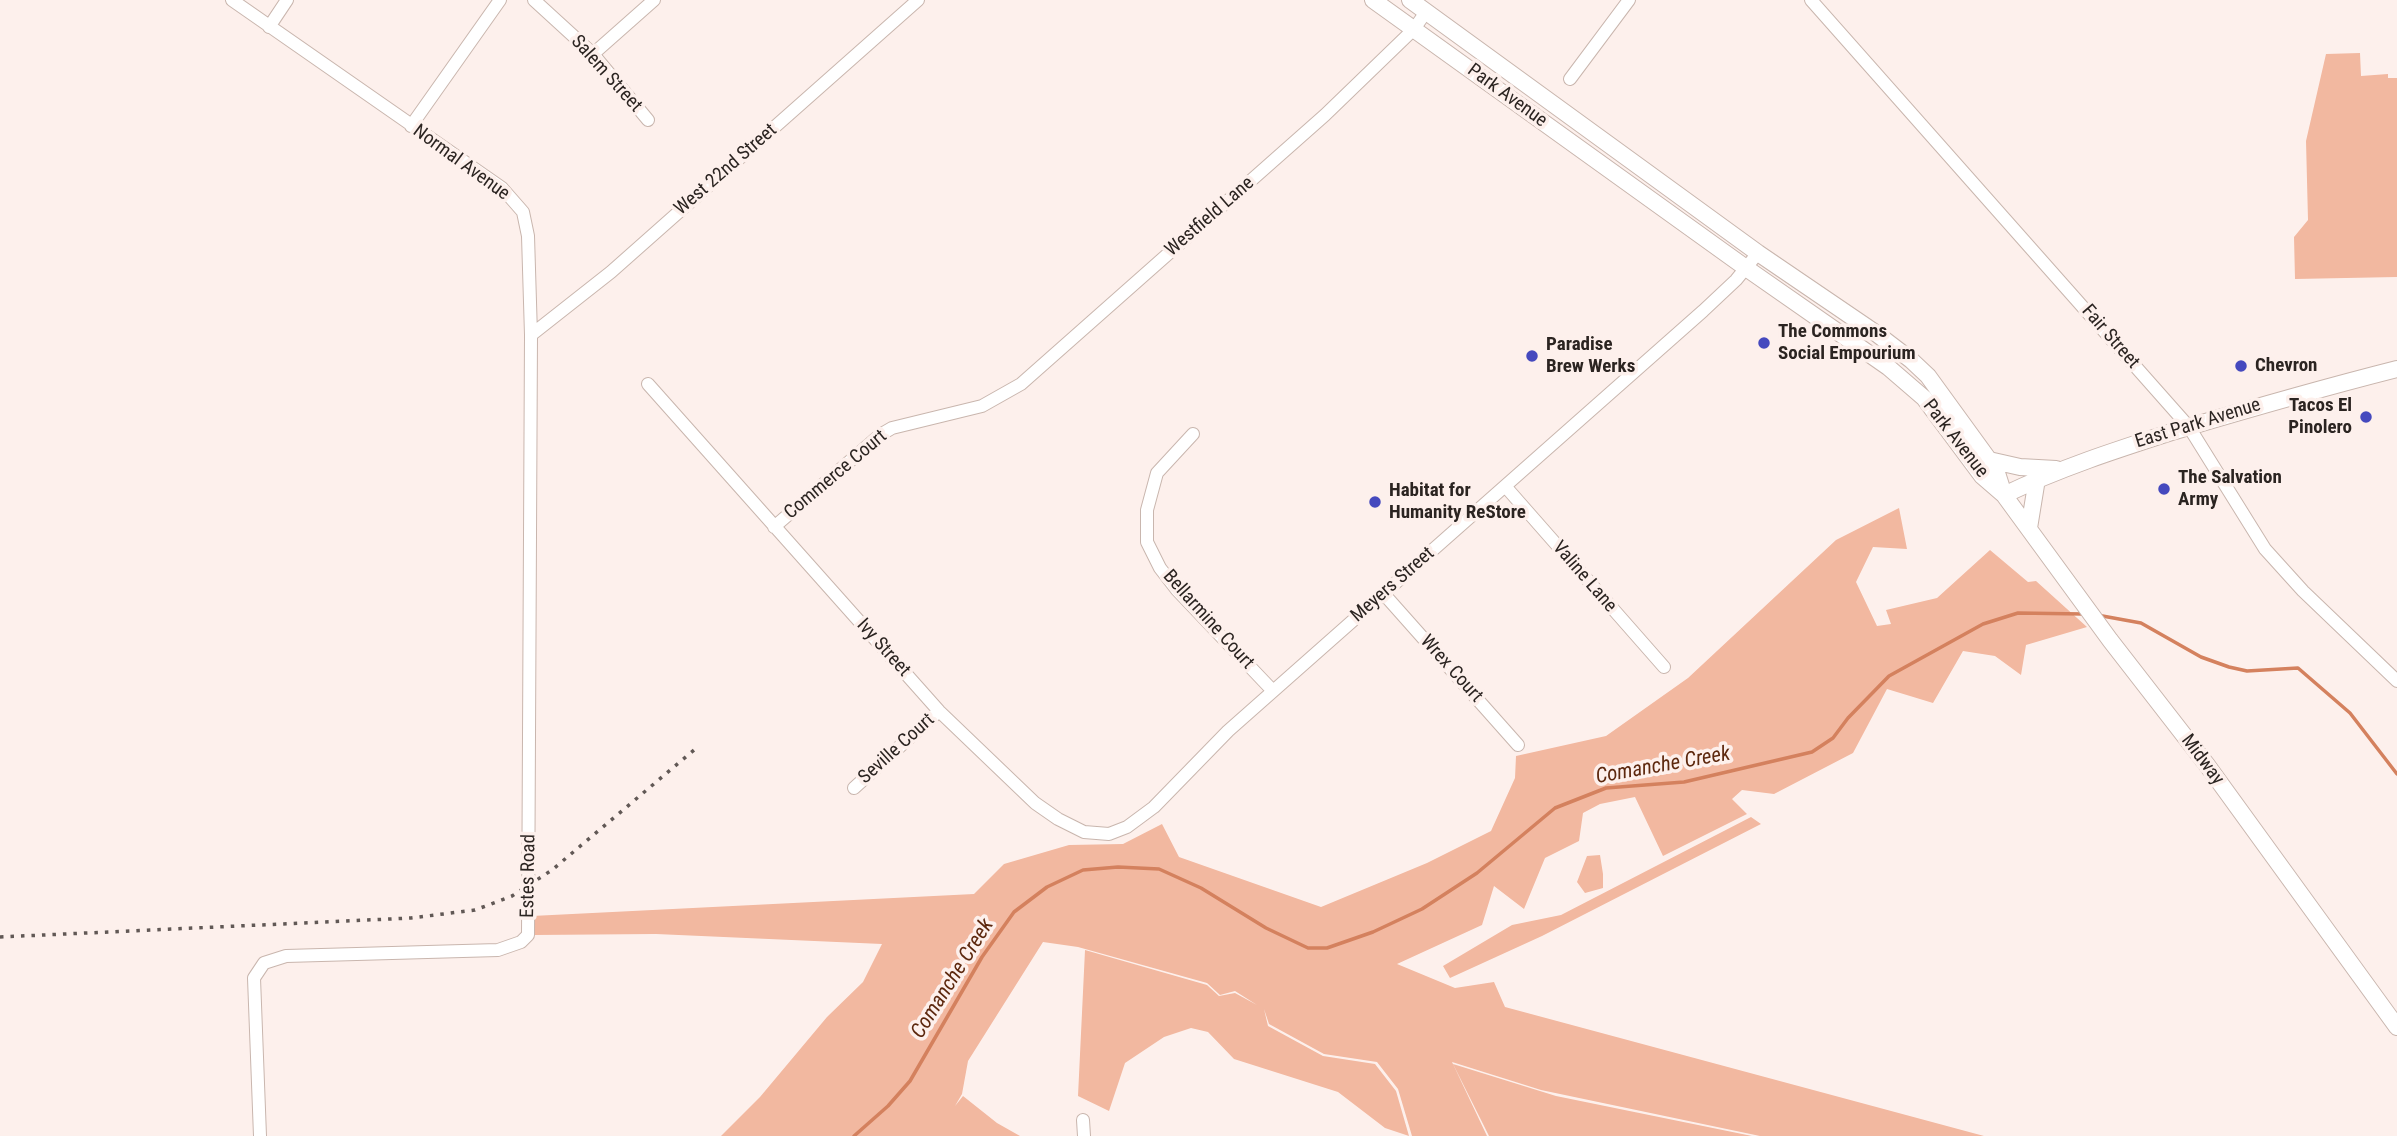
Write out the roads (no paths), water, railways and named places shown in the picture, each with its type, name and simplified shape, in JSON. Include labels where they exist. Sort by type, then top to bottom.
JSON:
[{"type":"main road","name":"Park Avenue","points":[[1373,0],[1888,367],[1924,398],[1982,476],[2004,495]]},
{"type":"main road","name":"Park Avenue","points":[[1410,0],[1758,253],[1911,360],[1928,376],[1989,460],[1997,473],[2004,495]]},
{"type":"main road","name":"East Park Avenue","points":[[2004,495],[2059,469],[2189,427],[2277,400],[2397,369]]},
{"type":"main road","points":[[1989,460],[2020,467],[2059,469]]},
{"type":"main road","points":[[2029,528],[2037,479]]},
{"type":"main road","name":"Midway","points":[[2004,495],[2098,624],[2207,765],[2397,1027]]},
{"type":"street","name":"Normal Avenue","points":[[232,0],[502,188],[523,212],[528,236],[531,335],[530,497]]},
{"type":"street","points":[[269,27],[287,0]]},
{"type":"street","points":[[411,126],[500,0]]},
{"type":"street","name":"Salem Street","points":[[534,0],[593,54],[648,120]]},
{"type":"street","points":[[593,54],[654,0]]},
{"type":"street","name":"West 22nd Street","points":[[531,335],[611,272],[918,0]]},
{"type":"street","points":[[1570,79],[1629,0]]},
{"type":"street","name":"Fair Street","points":[[1811,0],[2189,427],[2266,549],[2303,591],[2397,681]]},
{"type":"street","name":"Westfield Lane","points":[[982,406],[1021,384],[1325,116],[1413,29],[1426,12]]},
{"type":"street","name":"Meyers Street","points":[[1154,807],[1197,761],[1273,691],[1703,311],[1758,253]]},
{"type":"street","name":"Ivy Street","points":[[648,384],[939,710],[1035,803],[1084,832],[1109,834],[1128,827],[1154,807]]},
{"type":"street","name":"Commerce Court","points":[[774,527],[891,428],[982,406]]},
{"type":"street","name":"Bellarmine Court","points":[[1193,434],[1157,473],[1147,510],[1147,542],[1160,568],[1177,590],[1273,691]]},
{"type":"street","name":"Valine Lane","points":[[1505,486],[1664,667]]},
{"type":"street","name":"Estes Road","points":[[260,1136],[254,978],[264,963],[286,956],[498,950],[521,942],[528,935],[530,497]]},
{"type":"street","name":"Wrex Court","points":[[1383,593],[1518,745]]},
{"type":"street","name":"Seville Court","points":[[854,788],[939,710]]},
{"type":"street","points":[[1083,1120],[1084,1136]]},
{"type":"waterway","name":"Comanche Creek","points":[[854,1136],[888,1106],[910,1081],[982,957],[1014,912],[1047,887],[1083,870],[1118,867],[1159,869],[1201,888],[1266,928],[1308,948],[1327,948],[1373,932],[1422,909],[1477,873],[1555,808],[1606,788],[1684,782],[1812,752],[1833,738],[1848,718],[1889,676],[1983,624],[2018,613],[2083,614]]},
{"type":"waterway","name":"Comanche Creek","points":[[2097,615],[2141,623],[2201,657],[2229,667],[2247,671],[2298,668],[2350,713],[2397,774]]},
{"type":"railway","points":[[0,937],[411,918],[475,910],[512,896],[552,870],[694,750]]},
{"type":"place","name":"The Commons Social Empourium","points":[[1764,343]]},
{"type":"place","name":"Paradise Brew Werks","points":[[1532,356]]},
{"type":"place","name":"Chevron","points":[[2241,366]]},
{"type":"place","name":"Tacos El Pinolero","points":[[2366,417]]},
{"type":"place","name":"The Salvation Army","points":[[2164,489]]},
{"type":"place","name":"Habitat for Humanity ReStore","points":[[1375,502]]}]
